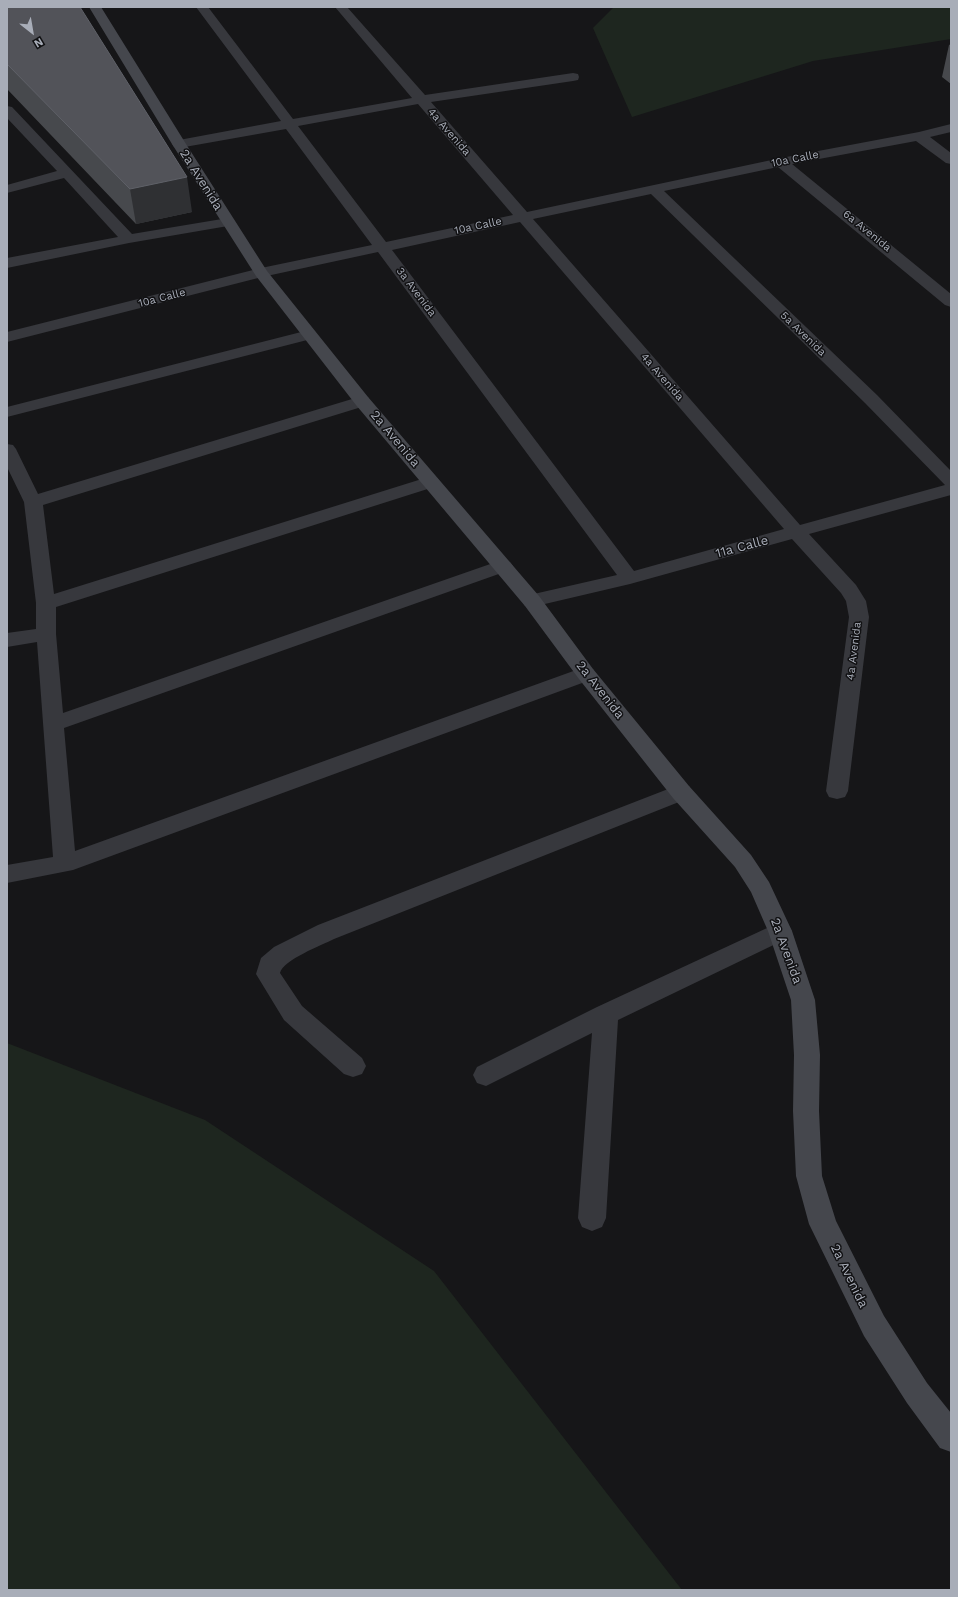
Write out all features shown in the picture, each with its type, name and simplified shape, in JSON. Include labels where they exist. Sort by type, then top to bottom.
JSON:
[{"type":"main road","name":"2a Avenida","points":[[95,7],[179,144],[261,273],[362,401],[532,601],[586,674],[681,792],[743,861],[761,888],[780,931],[803,1000],[807,1054],[806,1112],[809,1176],[823,1224],[874,1326],[917,1393],[951,1437]]},
{"type":"street","name":"3a Avenida","points":[[202,7],[630,578]]},
{"type":"street","name":"4a Avenida","points":[[341,7],[796,532],[849,589],[856,602],[859,617],[837,791]]},
{"type":"street","points":[[179,144],[422,100],[573,77]]},
{"type":"street","points":[[7,110],[129,239]]},
{"type":"street","points":[[7,131],[23,127]]},
{"type":"street","name":"10a Calle","points":[[7,336],[261,273],[781,162],[919,136],[951,128]]},
{"type":"street","points":[[919,136],[951,160]]},
{"type":"street","name":"6a Avenida","points":[[781,162],[951,302]]},
{"type":"street","points":[[7,189],[66,173]]},
{"type":"street","name":"5a Avenida","points":[[654,189],[860,388],[951,481]]},
{"type":"street","points":[[7,263],[129,239],[228,222]]},
{"type":"street","points":[[7,412],[309,335]]},
{"type":"street","points":[[33,502],[362,401]]},
{"type":"street","points":[[7,449],[33,502],[46,603],[46,634],[65,864]]},
{"type":"street","points":[[46,603],[431,482]]},
{"type":"street","name":"11a Calle","points":[[532,601],[630,578],[951,488]]},
{"type":"street","points":[[53,724],[503,566]]},
{"type":"street","points":[[7,640],[46,634]]},
{"type":"street","points":[[7,874],[65,864],[586,674]]},
{"type":"street","points":[[353,1066],[293,1013],[268,974],[270,965],[282,954],[326,932],[681,792]]},
{"type":"street","points":[[486,1075],[606,1014],[780,931]]},
{"type":"street","points":[[592,1218],[606,1014]]},
{"type":"shaded area","points":[[614,7],[951,7],[951,39],[813,61],[632,117],[593,28]]},
{"type":"shaded area","points":[[7,1043],[205,1120],[434,1271],[682,1590],[7,1590]]},
{"type":"building","points":[[7,7],[80,7],[187,177],[130,189],[7,64]]}]
